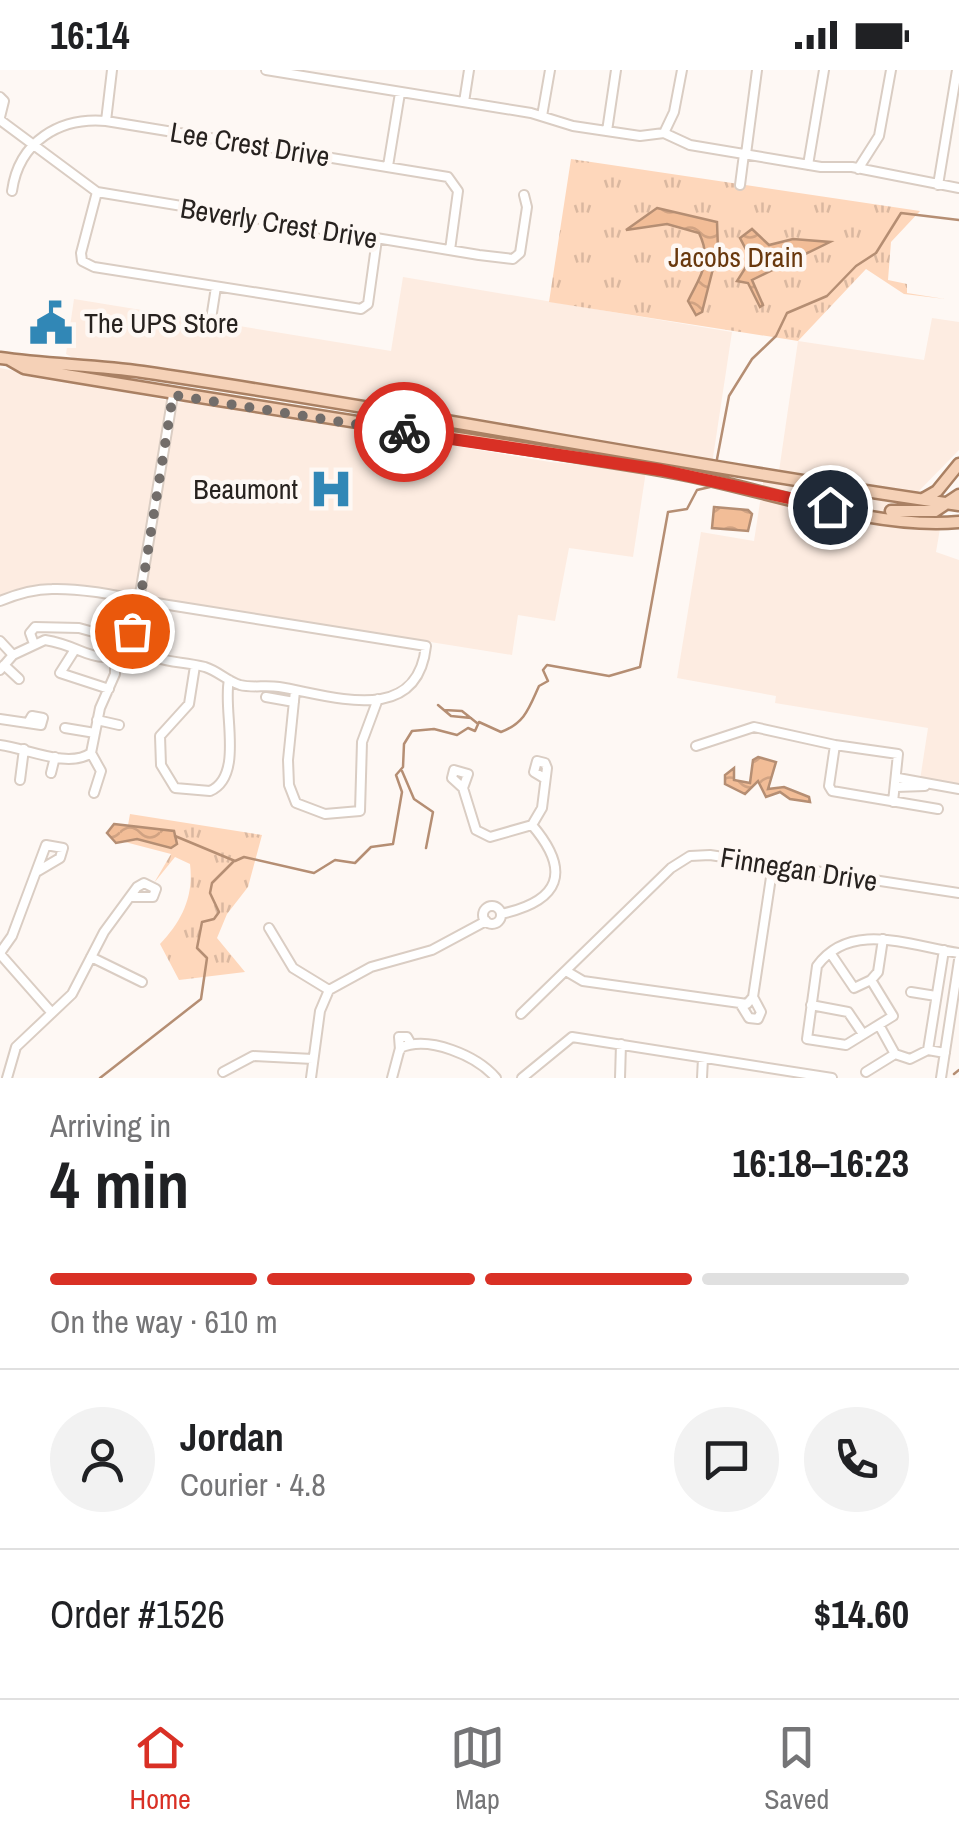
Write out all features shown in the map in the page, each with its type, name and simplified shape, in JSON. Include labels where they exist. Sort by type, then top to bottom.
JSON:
[{"type":"main road","points":[[4,358],[145,372],[472,424],[918,507]]},
{"type":"main road","points":[[4,358],[24,368],[102,383],[629,466],[860,512],[956,524]]},
{"type":"main road","points":[[24,368],[25,362],[42,359]]},
{"type":"main road","points":[[102,383],[99,372],[119,369]]},
{"type":"main road","points":[[102,383],[141,385],[145,372]]},
{"type":"main road","points":[[173,395],[182,386],[202,382]]},
{"type":"main road","points":[[253,408],[254,397],[278,395]]},
{"type":"main road","points":[[309,417],[331,414],[331,403]]},
{"type":"main road","points":[[372,427],[374,416],[390,412]]},
{"type":"main road","points":[[447,439],[472,438],[472,424]]},
{"type":"main road","points":[[530,453],[528,442],[542,437]]},
{"type":"main road","points":[[629,466],[654,464],[659,459]]},
{"type":"main road","points":[[959,468],[953,480],[959,486]]},
{"type":"main road","points":[[918,507],[959,468]]},
{"type":"main road","points":[[749,490],[750,474]]},
{"type":"main road","points":[[806,502],[818,494],[815,486]]},
{"type":"main road","points":[[860,512],[956,502]]},
{"type":"street","points":[[106,121],[112,70]]},
{"type":"street","points":[[266,70],[464,102],[607,131],[664,133],[690,145],[959,188]]},
{"type":"street","points":[[464,102],[469,70]]},
{"type":"street","points":[[542,116],[550,70]]},
{"type":"street","points":[[607,131],[616,70]]},
{"type":"street","points":[[664,133],[674,112],[682,70]]},
{"type":"street","points":[[740,185],[757,70]]},
{"type":"street","points":[[808,165],[824,70]]},
{"type":"street","points":[[858,169],[880,136],[891,70]]},
{"type":"street","points":[[938,185],[957,70]]},
{"type":"street","points":[[388,166],[400,93]]},
{"type":"street","name":"Beverly Crest Drive","points":[[0,97],[4,101],[0,118],[97,192],[517,258],[526,216],[524,195]]},
{"type":"street","name":"Lee Crest Drive","points":[[36,143],[64,122],[106,121],[434,173],[455,184],[458,198],[450,250]]},
{"type":"street","points":[[12,191],[22,162],[36,143]]},
{"type":"street","points":[[97,192],[81,253],[86,265],[216,287],[365,308],[377,239]]},
{"type":"street","points":[[211,319],[216,287]]},
{"type":"street","points":[[0,601],[51,589],[140,600],[426,646],[423,667],[414,682],[378,699],[353,704],[229,680],[195,666],[147,656],[139,647],[136,631],[140,600],[173,395]]},
{"type":"street","points":[[34,644],[30,634],[35,628],[80,628],[116,638],[118,656],[91,752],[101,771],[94,793]]},
{"type":"street","points":[[0,641],[12,656]]},
{"type":"street","points":[[19,679],[2,668],[12,656],[34,644],[57,642],[96,659],[118,656],[139,647]]},
{"type":"street","points":[[74,651],[60,674],[109,689]]},
{"type":"street","points":[[195,666],[189,704],[160,736],[162,765],[176,788],[210,790],[224,779],[230,747],[229,680]]},
{"type":"street","points":[[295,690],[288,760],[292,795],[296,803],[313,812],[355,815],[362,805],[362,742],[378,699]]},
{"type":"street","points":[[266,697],[294,702]]},
{"type":"street","points":[[0,719],[28,723]]},
{"type":"street","points":[[97,720],[119,725]]},
{"type":"street","points":[[696,746],[754,727],[835,746],[898,754],[894,802]]},
{"type":"street","points":[[65,728],[95,733]]},
{"type":"street","points":[[0,745],[56,756],[83,758],[91,752]]},
{"type":"street","points":[[835,746],[828,786],[832,791],[938,809]]},
{"type":"street","points":[[20,780],[24,749]]},
{"type":"street","points":[[52,774],[56,756]]},
{"type":"street","points":[[463,788],[479,834],[495,836],[532,825],[542,808],[544,778]]},
{"type":"street","points":[[897,782],[959,790]]},
{"type":"street","points":[[311,1078],[321,1005],[329,990],[371,967],[432,950],[486,921],[484,912],[490,907],[501,914],[538,903],[554,883],[556,868],[551,849],[532,825]]},
{"type":"street","name":"Finnegan Drive","points":[[521,1014],[680,861],[698,854],[959,893]]},
{"type":"street","points":[[741,1005],[749,1018],[758,1019],[761,1012],[753,997],[772,864]]},
{"type":"street","points":[[38,871],[12,936],[0,953],[52,1014]]},
{"type":"street","points":[[7,1078],[16,1047],[72,994],[91,956],[132,897]]},
{"type":"street","points":[[269,928],[293,968],[329,990]]},
{"type":"street","points":[[831,954],[854,988],[878,972],[882,939]]},
{"type":"street","points":[[870,980],[893,1016],[846,1046],[807,1039],[816,966],[831,954],[857,940],[882,939],[944,950],[959,957],[941,1078]]},
{"type":"street","points":[[928,1050],[944,950]]},
{"type":"street","points":[[91,956],[142,982]]},
{"type":"street","points":[[566,972],[583,981],[741,1005],[753,997]]},
{"type":"street","points":[[911,992],[936,996]]},
{"type":"street","points":[[810,1006],[848,1012],[863,1034]]},
{"type":"street","points":[[879,1025],[895,1054],[914,1059],[928,1050],[959,1051]]},
{"type":"street","points":[[522,1078],[572,1037],[778,1074],[832,1078]]},
{"type":"street","points":[[392,1078],[400,1050],[411,1044],[468,1055],[496,1078]]},
{"type":"street","points":[[620,1078],[621,1044]]},
{"type":"street","points":[[223,1072],[254,1056],[268,1054],[313,1060]]},
{"type":"street","points":[[866,1072],[895,1054]]},
{"type":"street","points":[[702,1078],[703,1058]]},
{"type":"shaded area","points":[[403,277],[732,332],[712,464],[574,436],[337,401],[316,393],[292,393],[77,360],[66,354],[74,299],[391,351]]},
{"type":"shaded area","points":[[932,318],[959,322],[959,450],[916,494],[941,523],[936,552],[959,560],[959,784],[920,780],[928,728],[775,703],[776,696],[677,678],[701,532],[754,541],[765,470],[779,471],[798,341],[924,360]]},
{"type":"shaded area","points":[[0,368],[180,403],[189,401],[550,462],[646,471],[633,557],[569,548],[555,621],[518,615],[512,655],[69,584],[17,589],[0,597]]},
{"type":"green space","name":"Jacobs Drain","points":[[571,159],[920,211],[891,242],[888,280],[907,284],[907,293],[945,299],[904,294],[866,269],[798,341],[549,302]]},
{"type":"green space","points":[[130,814],[262,835],[248,887],[227,914],[217,938],[245,972],[179,980],[160,944],[185,907],[190,864],[175,857],[154,883],[171,854],[125,842]]},
{"type":"water","points":[[657,208],[717,222],[718,249],[702,312],[696,315],[688,301],[705,261],[699,233],[667,224],[626,230]]},
{"type":"water","points":[[752,229],[769,245],[793,239],[830,242],[752,280],[763,305],[760,307],[748,283],[737,281],[751,259],[740,238]]},
{"type":"water","points":[[714,507],[748,510],[752,514],[748,531],[712,528]]},
{"type":"water","points":[[758,757],[776,762],[768,789],[784,787],[809,797],[810,802],[790,799],[780,792],[766,797],[758,781],[745,794],[725,784],[725,775],[734,768],[734,780],[750,783],[753,760]]},
{"type":"water","points":[[114,824],[174,831],[177,844],[171,848],[137,839],[116,843],[107,833]]},
{"type":"waterway","points":[[717,459],[729,396],[752,359],[776,336],[787,313],[827,296],[856,266],[876,253],[901,213],[959,220]]},
{"type":"waterway","points":[[175,836],[235,861],[244,857],[314,873],[335,860],[355,863],[371,847],[393,844],[402,792],[396,775],[403,767],[404,744],[412,731],[434,729],[457,735],[468,728],[475,731],[479,722],[501,732],[516,724],[539,686],[548,681],[543,670],[547,665],[609,676],[640,667],[668,512],[687,509],[697,490],[710,487]]},
{"type":"waterway","points":[[438,705],[451,716],[471,718]]},
{"type":"waterway","points":[[444,710],[462,711],[477,723]]},
{"type":"waterway","points":[[402,771],[414,799],[433,812],[426,848]]},
{"type":"waterway","points":[[100,1078],[201,999],[207,958],[197,948],[202,922],[214,919],[219,912],[210,893],[212,883],[234,861]]},
{"type":"waterway","points":[[954,1074],[959,1070]]},
{"type":"way so far","points":[[132,631],[140,631],[142,620],[140,600],[173,395],[404,432]]},
{"type":"place","name":"The UPS Store","points":[[51,323]]},
{"type":"place","name":"Beaumont","points":[[331,489]]},
{"type":"route","points":[[404,432],[661,470],[830,507]]}]
